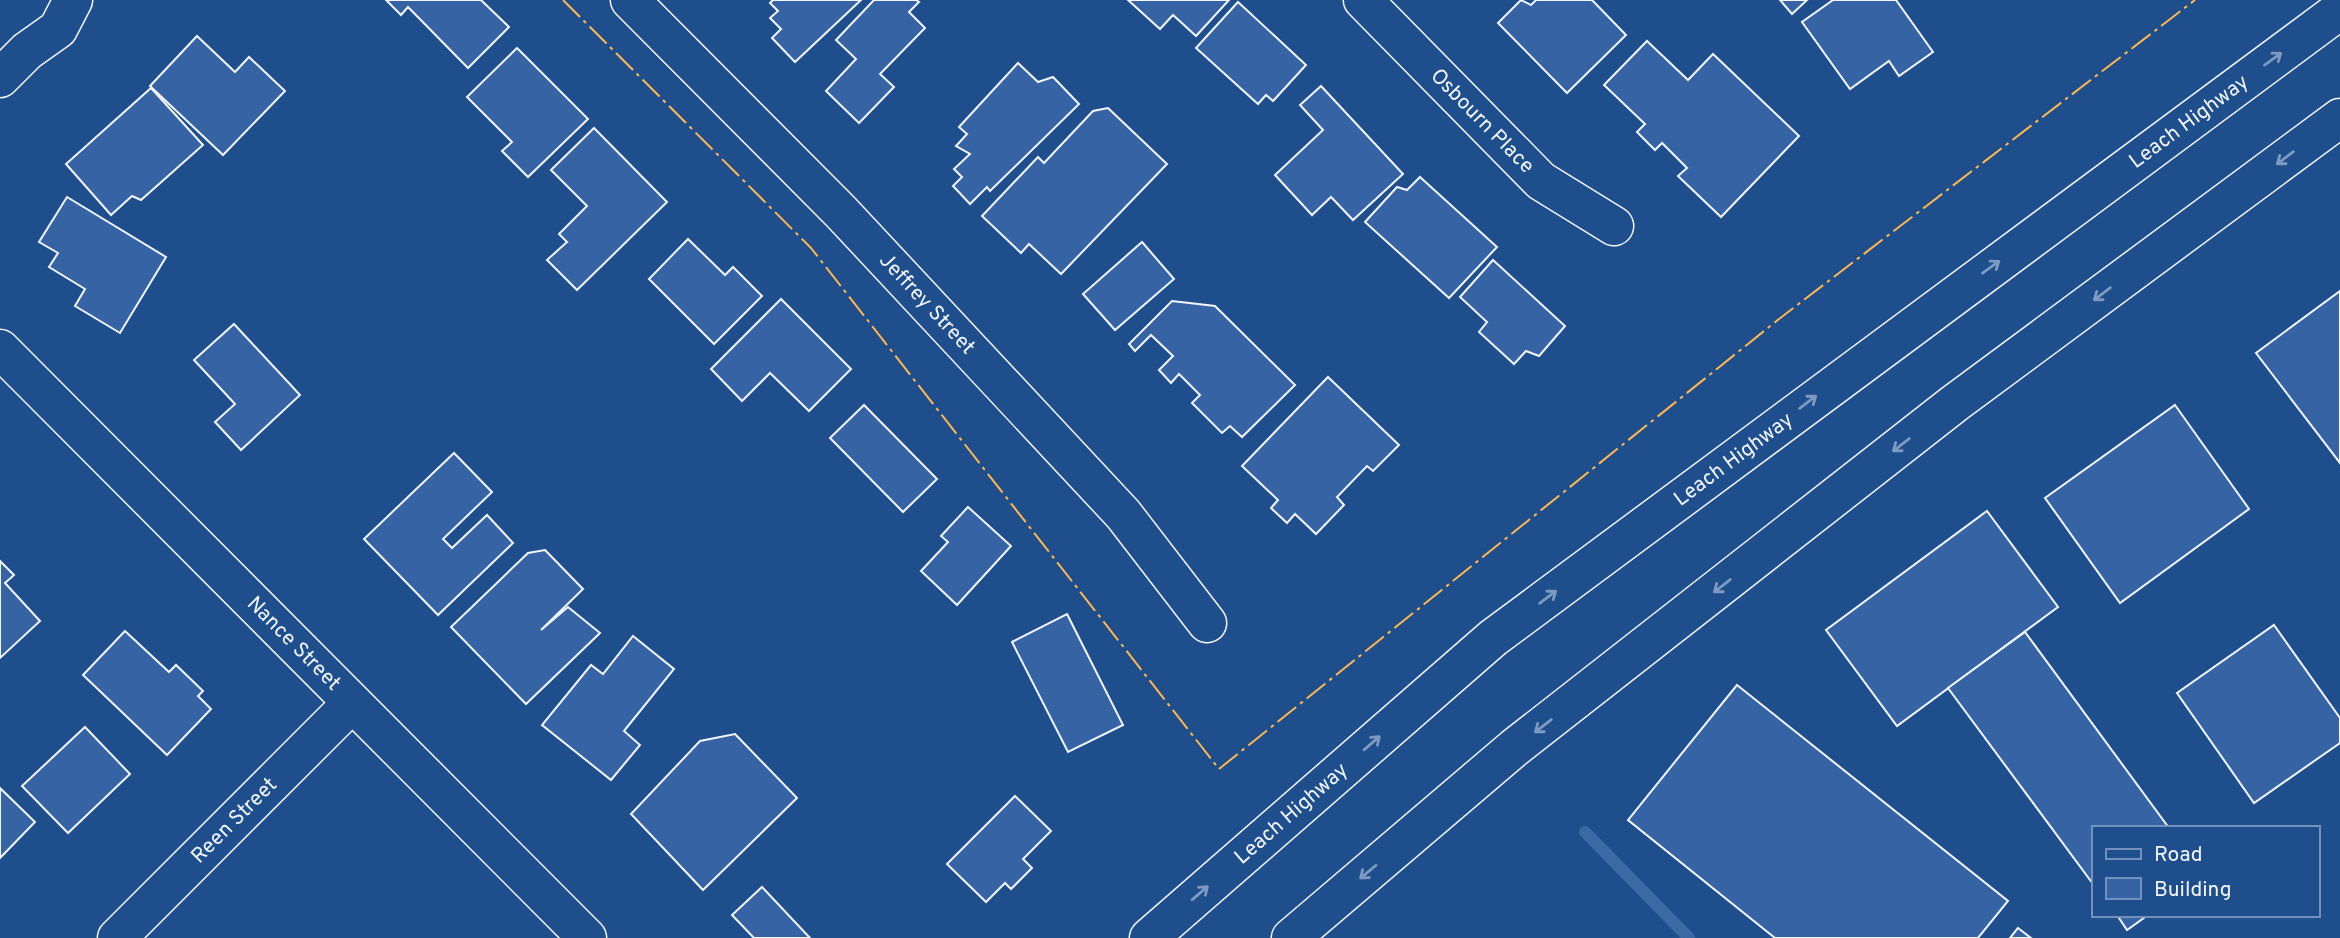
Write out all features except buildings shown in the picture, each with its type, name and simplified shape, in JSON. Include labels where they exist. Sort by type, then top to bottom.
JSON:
[{"type":"main road","points":[[0,78],[27,51],[58,29],[73,0]]},
{"type":"main road","name":"Jeffrey Street","points":[[630,0],[841,212],[1123,514],[1208,623]]},
{"type":"main road","name":"Osbourn Place","points":[[1363,0],[1541,181],[1614,226]]},
{"type":"main road","name":"Leach Highway","points":[[1149,938],[1493,638],[2340,10]]},
{"type":"main road","points":[[1291,938],[1514,748],[1955,403],[2340,118]]},
{"type":"main road","name":"Nance Street","points":[[0,349],[587,938]]},
{"type":"main road","name":"Reen Street","points":[[117,938],[351,704]]},
{"type":"waterway","points":[[1585,832],[1689,938]]},
{"type":"power","points":[[563,0],[811,248],[1219,769],[1779,319],[2195,0]]}]
